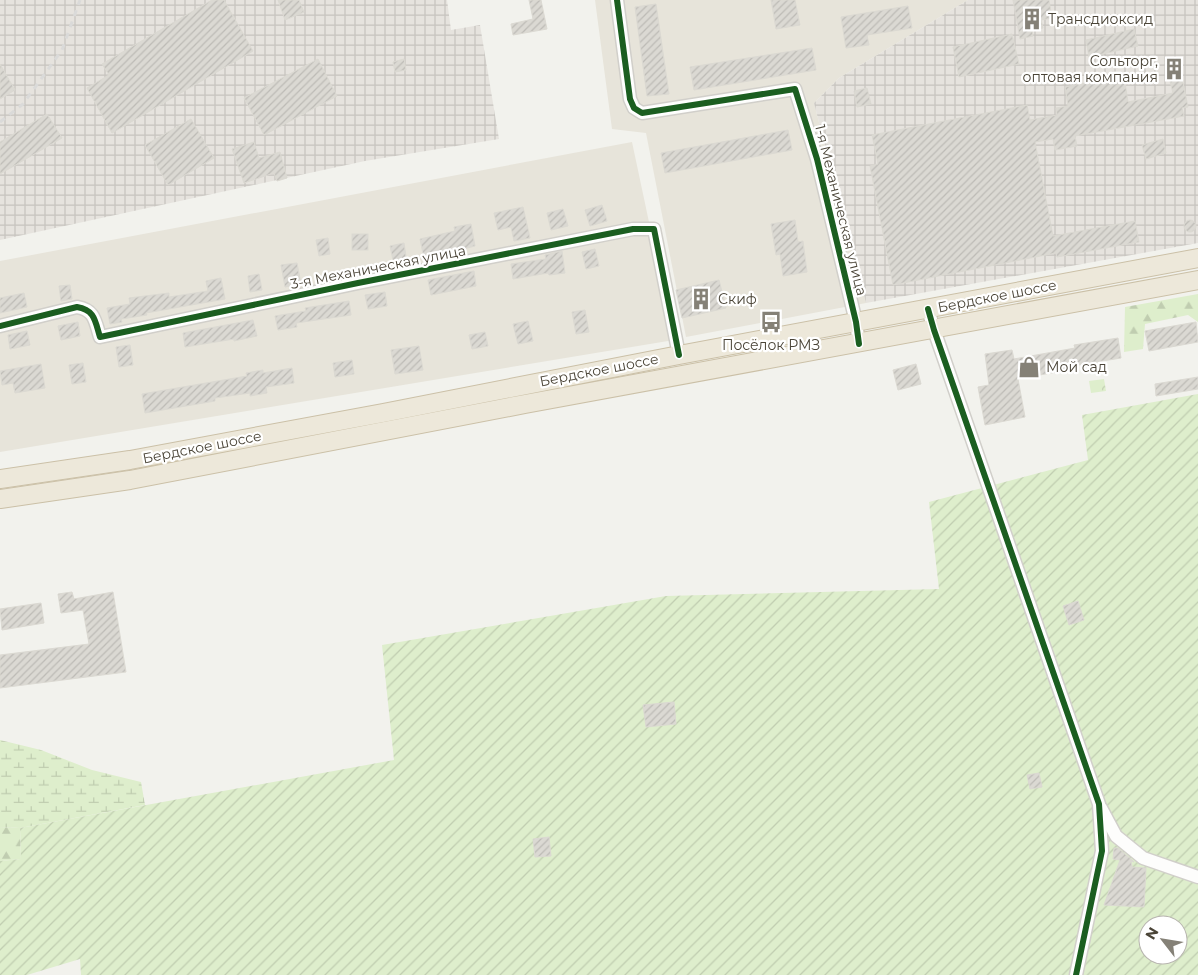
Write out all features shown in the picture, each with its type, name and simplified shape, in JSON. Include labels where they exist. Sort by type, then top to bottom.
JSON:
[{"type":"highway","name":"Бердское шоссе","points":[[0,479],[130,460],[1198,258]]},
{"type":"highway","name":"Бердское шоссе","points":[[0,499],[140,478],[1198,280]]},
{"type":"street","name":"1-я Механическая улица","points":[[617,0],[630,99],[634,108],[642,113],[795,88],[817,159],[856,322],[858,344]]},
{"type":"street","name":"3-я Механическая улица","points":[[0,326],[77,307],[86,309],[93,314],[100,337],[368,281],[633,229],[654,229],[679,355]]},
{"type":"street","points":[[928,309],[1099,804],[1116,836],[1143,858],[1198,877]]},
{"type":"street","points":[[1076,975],[1102,851],[1099,804]]},
{"type":"shaded area","points":[[0,0],[447,0],[451,30],[480,25],[499,139],[365,161],[0,240]]},
{"type":"shaded area","name":"Посёлок РМЗ","points":[[595,0],[968,0],[839,78],[814,103],[866,303],[686,337],[646,133],[612,129]]},
{"type":"shaded area","points":[[968,0],[1198,0],[1198,243],[866,303],[814,103],[839,78]]},
{"type":"shaded area","points":[[632,142],[674,340],[0,452],[0,261]]},
{"type":"green space","points":[[1198,294],[1198,322],[1188,315],[1145,324],[1143,349],[1124,352],[1125,307]]},
{"type":"green space","points":[[1104,379],[1106,391],[1091,393],[1089,381]]},
{"type":"green space","points":[[1198,394],[1198,975],[81,975],[80,959],[27,975],[0,975],[0,861],[21,859],[20,828],[394,760],[382,645],[666,596],[939,589],[929,502],[1088,460],[1082,415]]},
{"type":"green space","points":[[0,740],[41,750],[92,770],[141,782],[145,805],[20,828],[0,827]]},
{"type":"green space","points":[[0,827],[20,828],[21,859],[0,861]]},
{"type":"building","points":[[212,0],[224,0],[253,51],[112,133],[87,88],[109,75],[102,64]]},
{"type":"building","points":[[278,0],[299,0],[304,12],[285,20]]},
{"type":"building","points":[[529,0],[541,0],[547,29],[513,35],[511,24],[533,19]]},
{"type":"building","points":[[771,0],[795,0],[800,25],[776,29]]},
{"type":"building","name":"Трансдиоксид","points":[[1013,0],[1049,0],[1052,18],[1041,20],[1043,28],[1032,30],[1033,36],[1020,39]]},
{"type":"building","points":[[656,4],[669,94],[647,96],[635,7]]},
{"type":"building","points":[[908,6],[912,28],[867,35],[869,45],[846,48],[841,17]]},
{"type":"building","points":[[1134,29],[1138,46],[1089,57],[1086,40]]},
{"type":"building","points":[[1012,34],[1019,64],[959,77],[953,47]]},
{"type":"building","points":[[812,48],[816,70],[694,90],[690,67]]},
{"type":"building","points":[[1178,58],[1188,107],[1182,108],[1184,116],[1075,136],[1077,146],[1055,150],[1053,139],[1035,142],[1053,236],[1135,221],[1139,242],[1057,257],[1056,253],[893,285],[870,166],[878,164],[872,135],[1027,105],[1030,120],[1057,115],[1056,108],[1068,106],[1065,87],[1124,76],[1128,102],[1173,93],[1165,62]]},
{"type":"building","points":[[318,59],[337,96],[264,135],[244,98]]},
{"type":"building","points":[[404,59],[406,70],[395,72],[393,62]]},
{"type":"building","points":[[0,64],[15,90],[0,99]]},
{"type":"building","points":[[867,88],[871,104],[857,107],[854,91]]},
{"type":"building","points":[[47,114],[62,138],[0,174],[0,142]]},
{"type":"building","points":[[191,119],[214,158],[168,185],[145,145]]},
{"type":"building","points":[[788,130],[792,150],[665,173],[661,153]]},
{"type":"building","points":[[1163,139],[1166,153],[1146,159],[1142,145]]},
{"type":"building","points":[[254,142],[259,158],[280,152],[287,178],[277,181],[274,173],[244,183],[232,149]]},
{"type":"building","points":[[602,205],[607,221],[590,226],[585,210]]},
{"type":"building","points":[[523,207],[530,238],[514,241],[511,227],[498,230],[494,213]]},
{"type":"building","points":[[563,209],[568,226],[551,230],[547,213]]},
{"type":"building","points":[[795,220],[798,242],[803,241],[807,272],[783,276],[780,254],[776,255],[771,224]]},
{"type":"building","points":[[1192,220],[1195,221],[1195,231],[1188,232],[1185,231],[1184,224],[1185,221]]},
{"type":"building","points":[[471,224],[475,246],[424,259],[420,239],[455,231],[454,227]]},
{"type":"building","points":[[352,234],[368,234],[368,250],[352,250]]},
{"type":"building","points":[[328,238],[330,254],[319,256],[316,240]]},
{"type":"building","points":[[404,243],[407,263],[394,265],[390,246]]},
{"type":"building","points":[[595,249],[599,266],[586,269],[582,252]]},
{"type":"building","points":[[562,251],[565,273],[549,275],[548,273],[513,279],[511,264],[546,259],[545,255]]},
{"type":"building","points":[[297,263],[301,284],[285,287],[281,265]]},
{"type":"building","points":[[474,271],[476,286],[431,295],[428,280]]},
{"type":"building","points":[[259,274],[262,290],[250,292],[248,276]]},
{"type":"building","points":[[221,278],[225,299],[146,313],[147,315],[121,319],[122,322],[110,324],[107,308],[130,304],[129,298],[169,293],[169,297],[208,291],[206,281]]},
{"type":"building","name":"Скиф","points":[[719,280],[726,308],[682,318],[676,290]]},
{"type":"building","points":[[70,285],[72,299],[61,301],[59,286]]},
{"type":"building","points":[[385,292],[387,306],[368,309],[365,295]]},
{"type":"building","points":[[24,293],[27,307],[0,313],[0,298]]},
{"type":"building","points":[[349,301],[351,315],[296,323],[297,327],[278,330],[275,316],[306,311],[305,308]]},
{"type":"building","points":[[585,310],[589,332],[576,334],[572,312]]},
{"type":"building","points":[[253,320],[257,336],[185,347],[183,333]]},
{"type":"building","points":[[528,321],[533,341],[518,344],[513,324]]},
{"type":"building","points":[[78,322],[80,336],[61,340],[58,326]]},
{"type":"building","points":[[1196,322],[1198,342],[1149,351],[1145,331]]},
{"type":"building","points":[[27,331],[30,345],[10,349],[8,335]]},
{"type":"building","points":[[485,332],[488,346],[472,349],[469,335]]},
{"type":"building","points":[[1118,338],[1121,358],[1066,367],[1067,370],[1018,379],[1025,417],[985,425],[978,387],[989,385],[985,354],[1012,350],[1014,359],[1075,348],[1074,345]]},
{"type":"building","points":[[130,345],[133,365],[119,367],[116,347]]},
{"type":"building","points":[[419,346],[423,370],[395,374],[391,350]]},
{"type":"building","points":[[352,360],[354,374],[335,377],[333,363]]},
{"type":"building","points":[[83,363],[86,382],[72,384],[69,365]]},
{"type":"building","points":[[41,364],[45,388],[15,393],[13,383],[2,385],[0,371]]},
{"type":"building","points":[[916,364],[921,384],[898,390],[893,370]]},
{"type":"building","points":[[292,368],[294,383],[266,387],[267,393],[250,396],[250,393],[215,398],[215,401],[145,413],[142,394],[247,376],[246,373],[263,370],[263,373]]},
{"type":"building","points":[[1198,377],[1198,389],[1156,396],[1155,384]]},
{"type":"building","points":[[72,592],[74,599],[113,592],[126,672],[0,688],[0,655],[89,644],[83,610],[61,613],[58,594]]},
{"type":"building","points":[[1078,601],[1084,620],[1069,625],[1063,606]]},
{"type":"building","points":[[41,603],[44,623],[2,630],[0,609]]},
{"type":"building","points":[[674,702],[676,724],[646,727],[643,705]]},
{"type":"building","points":[[1039,773],[1042,787],[1030,789],[1027,775]]},
{"type":"building","points":[[549,837],[551,856],[535,857],[533,839]]},
{"type":"building","points":[[1114,848],[1118,848],[1134,862],[1131,861],[1132,867],[1146,868],[1144,907],[1104,905],[1120,860],[1113,859]]},
{"type":"railway","points":[[0,122],[23,104],[62,50],[80,0]]},
{"type":"cycle path","points":[[617,0],[630,99],[634,108],[642,113],[795,89],[817,159],[856,322],[859,344]]},
{"type":"cycle path","points":[[0,326],[77,307],[83,308],[91,314],[100,337],[358,283],[633,229],[654,229],[679,355]]},
{"type":"cycle path","points":[[928,309],[1099,804],[1102,851],[1076,975]]},
{"type":"place","name":"Трансдиоксид","points":[[1032,19]]},
{"type":"place","name":"Сольторг, оптовая компания","points":[[1174,69]]},
{"type":"place","name":"Скиф","points":[[701,299]]},
{"type":"place","name":"Посёлок РМЗ","points":[[771,322]]},
{"type":"place","name":"Мой сад","points":[[1029,367]]}]
